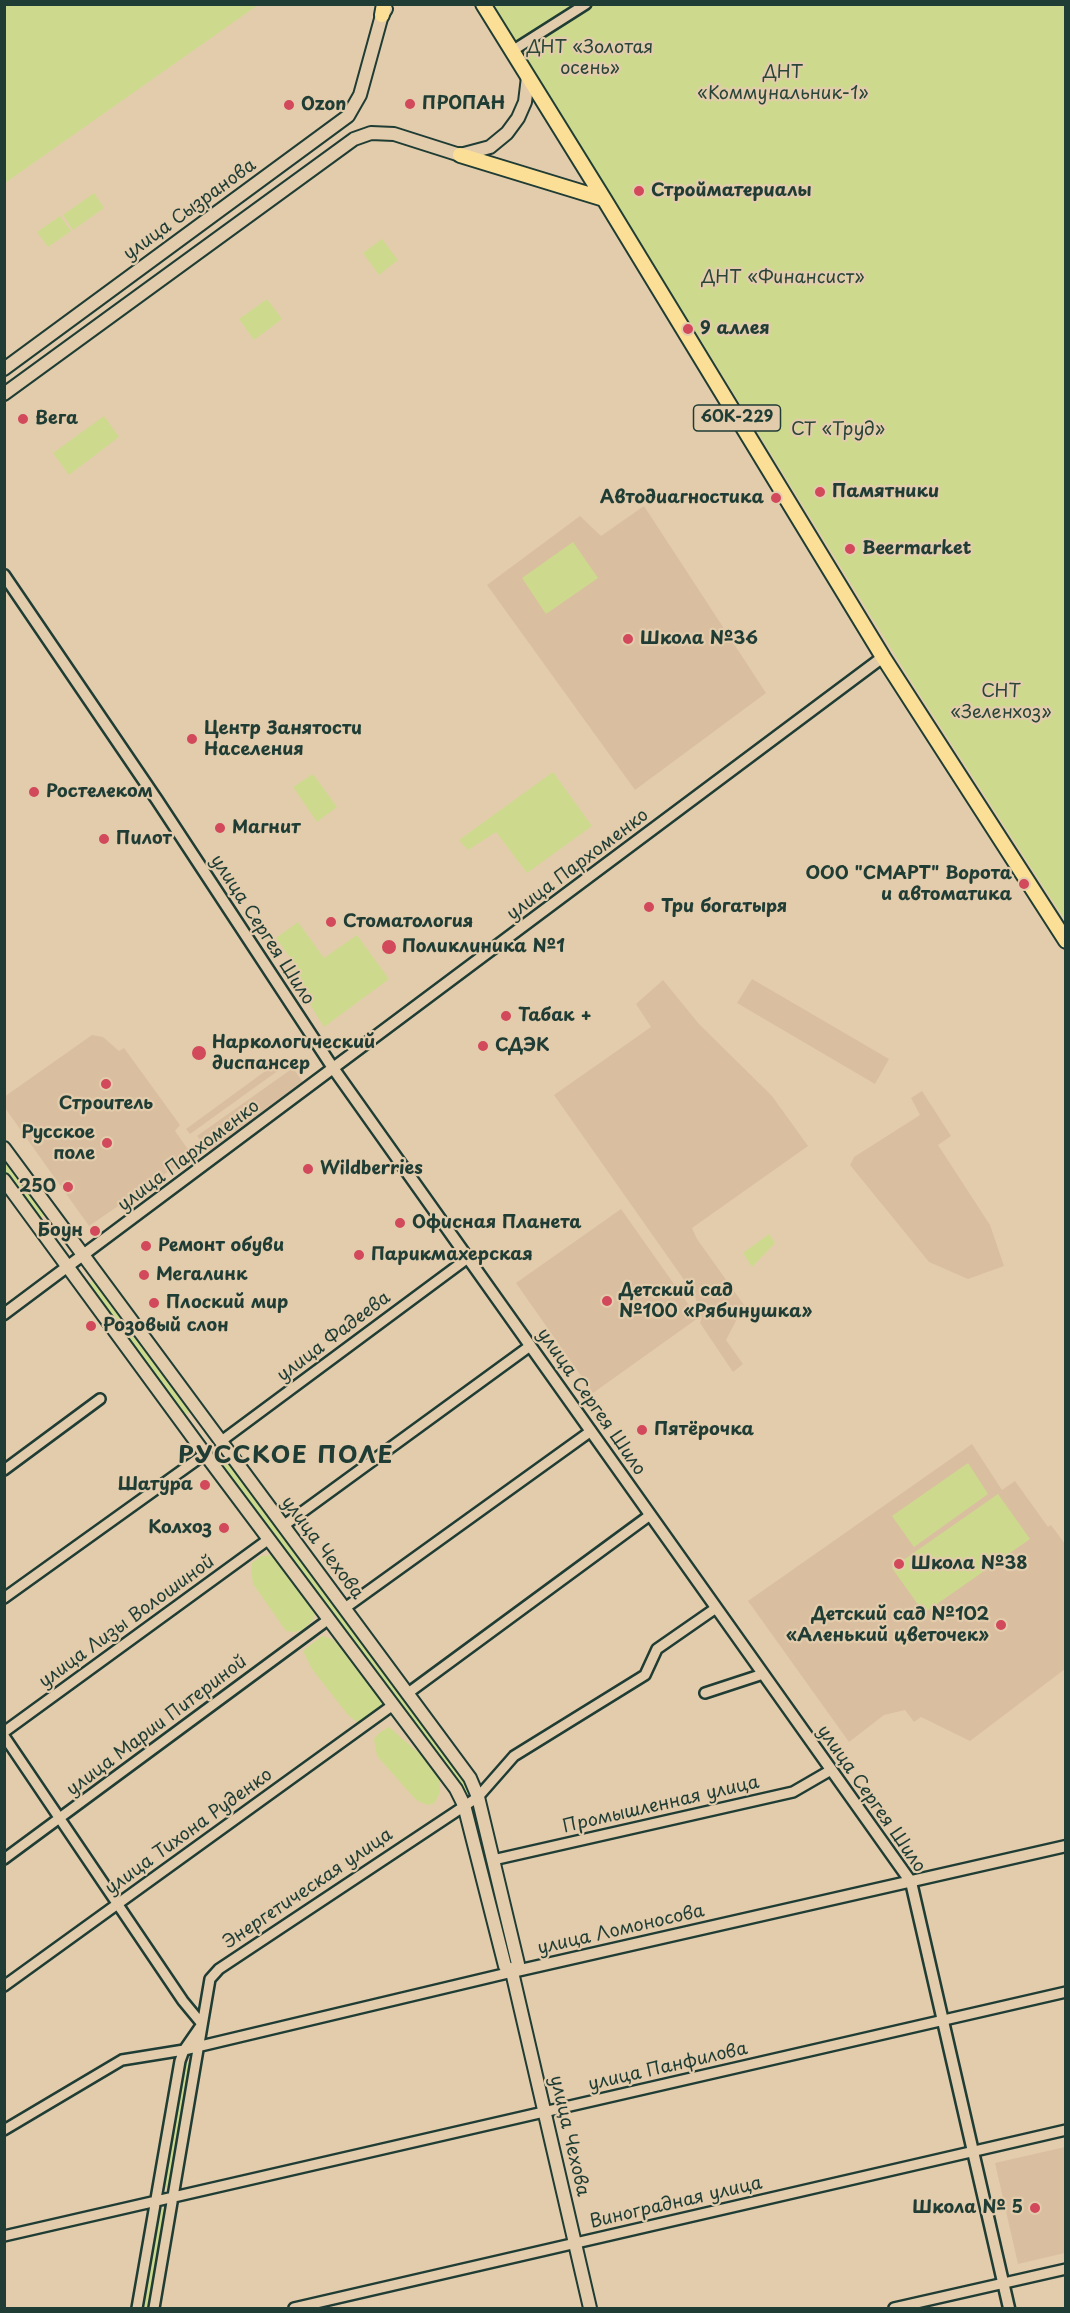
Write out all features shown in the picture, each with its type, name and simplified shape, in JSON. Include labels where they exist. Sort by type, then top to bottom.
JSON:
[{"type":"main road","name":"60К-229","points":[[483,4],[883,657],[1065,941]]},
{"type":"main road","name":"улица Сызранова","points":[[4,369],[348,116],[360,95],[385,8]]},
{"type":"main road","points":[[460,155],[490,147],[507,133],[518,118],[525,102],[528,76]]},
{"type":"main road","points":[[4,394],[354,139],[371,133],[399,136],[604,199]]},
{"type":"main road","points":[[120,283],[133,300]]},
{"type":"main road","name":"улица Чехова","points":[[4,1148],[220,1442],[463,1766],[478,1797],[518,1964],[512,1972]]},
{"type":"main road","name":"улица Чехова","points":[[4,1180],[452,1783],[464,1805],[505,1966],[512,1972],[590,2308]]},
{"type":"main road","points":[[206,1454],[220,1442]]},
{"type":"street","points":[[512,51],[586,4]]},
{"type":"street","name":"улица Сергея Шило","points":[[4,575],[157,800],[333,1068],[911,1882],[1009,2308]]},
{"type":"street","name":"улица Пархоменко","points":[[4,1314],[883,657]]},
{"type":"street","name":"улица Фадеева","points":[[220,1442],[468,1258]]},
{"type":"street","points":[[283,1526],[530,1346]]},
{"type":"street","points":[[4,1470],[100,1399]]},
{"type":"street","points":[[345,1608],[591,1431]]},
{"type":"street","points":[[4,1598],[206,1454]]},
{"type":"street","points":[[408,1693],[650,1515]]},
{"type":"street","name":"улица Лизы Волошиной","points":[[4,1734],[269,1539]]},
{"type":"street","points":[[478,1797],[514,1756],[645,1675],[657,1649],[716,1608]]},
{"type":"street","name":"улица Марии Питериной","points":[[4,1859],[329,1619]]},
{"type":"street","points":[[705,1693],[763,1674]]},
{"type":"street","name":"улица Тихона Руденко","points":[[4,1986],[393,1705]]},
{"type":"street","points":[[4,1734],[183,2001],[202,2024]]},
{"type":"street","name":"Промышленная улица","points":[[493,1860],[794,1792],[831,1770]]},
{"type":"street","name":"Энергетическая улица","points":[[154,2308],[210,1979],[219,1969],[478,1797]]},
{"type":"street","name":"улица Ломоносова","points":[[4,2130],[122,2060],[184,2050],[512,1972],[1065,1846]]},
{"type":"street","name":"улица Панфилова","points":[[4,2236],[1065,1992]]},
{"type":"street","name":"Энергетическая улица","points":[[137,2308],[180,2061],[184,2050],[202,2024]]},
{"type":"street","name":"Виноградная улица","points":[[294,2308],[1065,2130]]},
{"type":"street","points":[[894,2308],[1065,2269]]},
{"type":"shaded area","name":"Школа №36","points":[[644,506],[766,693],[635,790],[487,585],[580,516],[601,536]]},
{"type":"shaded area","points":[[752,979],[889,1059],[875,1084],[737,1003]]},
{"type":"shaded area","points":[[663,980],[699,1024],[772,1096],[808,1146],[692,1228],[697,1239],[744,1305],[726,1340],[743,1364],[733,1372],[700,1323],[702,1317],[694,1294],[554,1095],[651,1027],[636,1004]]},
{"type":"shaded area","name":"Русское поле","points":[[92,1035],[103,1037],[119,1051],[124,1048],[180,1125],[175,1131],[199,1165],[191,1156],[89,1226],[5,1108],[4,1097]]},
{"type":"shaded area","points":[[275,1064],[279,1070],[190,1134],[186,1129]]},
{"type":"shaded area","points":[[293,1068],[303,1082],[210,1151],[197,1136]]},
{"type":"shaded area","points":[[922,1091],[951,1136],[938,1145],[990,1225],[1004,1266],[968,1279],[929,1262],[850,1165],[854,1157],[920,1115],[911,1098]]},
{"type":"shaded area","name":"Детский сад №100 «Рябинушка»","points":[[621,1209],[698,1318],[593,1393],[516,1283]]},
{"type":"shaded area","name":"Школа №38","points":[[972,1444],[1002,1490],[1015,1481],[1048,1527],[1051,1525],[1065,1544],[1065,1669],[970,1741],[921,1717],[914,1722],[905,1710],[884,1715],[849,1742],[748,1601]]},
{"type":"shaded area","name":"Школа № 5","points":[[1065,2147],[1065,2253],[1018,2264],[995,2163]]},
{"type":"green space","points":[[5,4],[258,4],[258,5],[5,183]]},
{"type":"green space","points":[[494,5],[1065,5],[1065,920],[913,684]]},
{"type":"green space","points":[[94,193],[104,208],[73,230],[63,215]]},
{"type":"green space","points":[[60,216],[71,231],[48,247],[37,232]]},
{"type":"green space","points":[[382,239],[398,260],[379,275],[363,253]]},
{"type":"green space","points":[[267,299],[282,319],[254,340],[239,319]]},
{"type":"green space","points":[[104,416],[119,437],[69,475],[53,453]]},
{"type":"green space","points":[[573,542],[598,578],[546,614],[522,578]]},
{"type":"green space","points":[[553,772],[592,826],[527,873],[496,832],[468,850],[459,840]]},
{"type":"green space","points":[[313,774],[337,807],[317,822],[293,787]]},
{"type":"green space","points":[[298,922],[324,958],[357,935],[389,979],[324,1027],[289,971],[296,966],[276,938]]},
{"type":"green space","points":[[4,1155],[48,1213],[39,1220],[5,1173]]},
{"type":"green space","points":[[769,1234],[775,1243],[752,1267],[743,1253]]},
{"type":"green space","points":[[96,1279],[191,1411],[184,1416],[89,1284]]},
{"type":"green space","points":[[227,1458],[467,1782],[470,1793],[467,1795],[220,1463]]},
{"type":"green space","points":[[968,1463],[988,1494],[914,1547],[892,1516]]},
{"type":"green space","points":[[998,1494],[1030,1539],[924,1613],[892,1568]]},
{"type":"green space","points":[[272,1555],[295,1583],[315,1615],[302,1630],[286,1631],[253,1584],[252,1563],[261,1556]]},
{"type":"green space","points":[[322,1636],[332,1639],[359,1666],[383,1704],[379,1715],[357,1722],[348,1715],[312,1669],[303,1651]]},
{"type":"green space","points":[[389,1727],[421,1755],[440,1778],[440,1792],[435,1803],[427,1805],[416,1800],[377,1756],[374,1739]]},
{"type":"green space","points":[[479,1819],[509,1948],[504,1950],[474,1820]]},
{"type":"green space","points":[[185,2062],[192,2063],[170,2188],[163,2187]]},
{"type":"green space","points":[[159,2208],[166,2209],[149,2308],[141,2308]]},
{"type":"place","name":"ПРОПАН","points":[[410,104]]},
{"type":"place","name":"Ozon","points":[[289,105]]},
{"type":"place","name":"Стройматериалы","points":[[639,191]]},
{"type":"place","name":"9 аллея","points":[[688,329]]},
{"type":"place","name":"Вега","points":[[23,419]]},
{"type":"place","name":"Памятники","points":[[820,492]]},
{"type":"place","name":"Автодиагностика","points":[[776,498]]},
{"type":"place","name":"Beermarket","points":[[850,549]]},
{"type":"place","name":"Школа №36","points":[[628,639]]},
{"type":"place","name":"Центр Занятости Населения","points":[[192,739]]},
{"type":"place","name":"Ростелеком","points":[[34,792]]},
{"type":"place","name":"Магнит","points":[[220,828]]},
{"type":"place","name":"Пилот","points":[[104,839]]},
{"type":"place","name":"ООО \"СМАРТ\" Ворота и автоматика","points":[[1024,884]]},
{"type":"place","name":"Три богатыря","points":[[649,907]]},
{"type":"place","name":"Стоматология","points":[[331,922]]},
{"type":"place","name":"Поликлиника №1","points":[[389,947]]},
{"type":"place","name":"Табак +","points":[[506,1016]]},
{"type":"place","name":"СДЭК","points":[[483,1046]]},
{"type":"place","name":"Наркологический диспансер","points":[[199,1053]]},
{"type":"place","name":"Строитель","points":[[106,1084]]},
{"type":"place","name":"Русское поле","points":[[107,1143]]},
{"type":"place","name":"Wildberries","points":[[308,1169]]},
{"type":"place","name":"250","points":[[68,1187]]},
{"type":"place","name":"Офисная Планета","points":[[400,1223]]},
{"type":"place","name":"Боун","points":[[95,1231]]},
{"type":"place","name":"Ремонт обуви","points":[[146,1246]]},
{"type":"place","name":"Парикмахерская","points":[[359,1255]]},
{"type":"place","name":"Мегалинк","points":[[144,1275]]},
{"type":"place","name":"Детский сад №100 «Рябинушка»","points":[[607,1301]]},
{"type":"place","name":"Плоский мир","points":[[154,1303]]},
{"type":"place","name":"Розовый слон","points":[[91,1326]]},
{"type":"place","name":"Пятёрочка","points":[[642,1430]]},
{"type":"place","name":"Шатура","points":[[205,1485]]},
{"type":"place","name":"Колхоз","points":[[224,1528]]},
{"type":"place","name":"Школа №38","points":[[899,1564]]},
{"type":"place","name":"Детский сад №102 «Аленький цветочек»","points":[[1001,1625]]},
{"type":"place","name":"Школа № 5","points":[[1035,2208]]},
{"type":"district","name":"РУССКОЕ ПОЛЕ","points":[[286,1456]]},
{"type":"park label","name":"ДНТ «Золотая осень»","points":[[590,58]]},
{"type":"park label","name":"ДНТ «Коммунальник-1»","points":[[783,83]]},
{"type":"park label","name":"ДНТ «Финансист»","points":[[783,278]]},
{"type":"park label","name":"СТ «Труд»","points":[[838,430]]},
{"type":"park label","name":"СНТ «Зеленхоз»","points":[[1001,702]]}]
